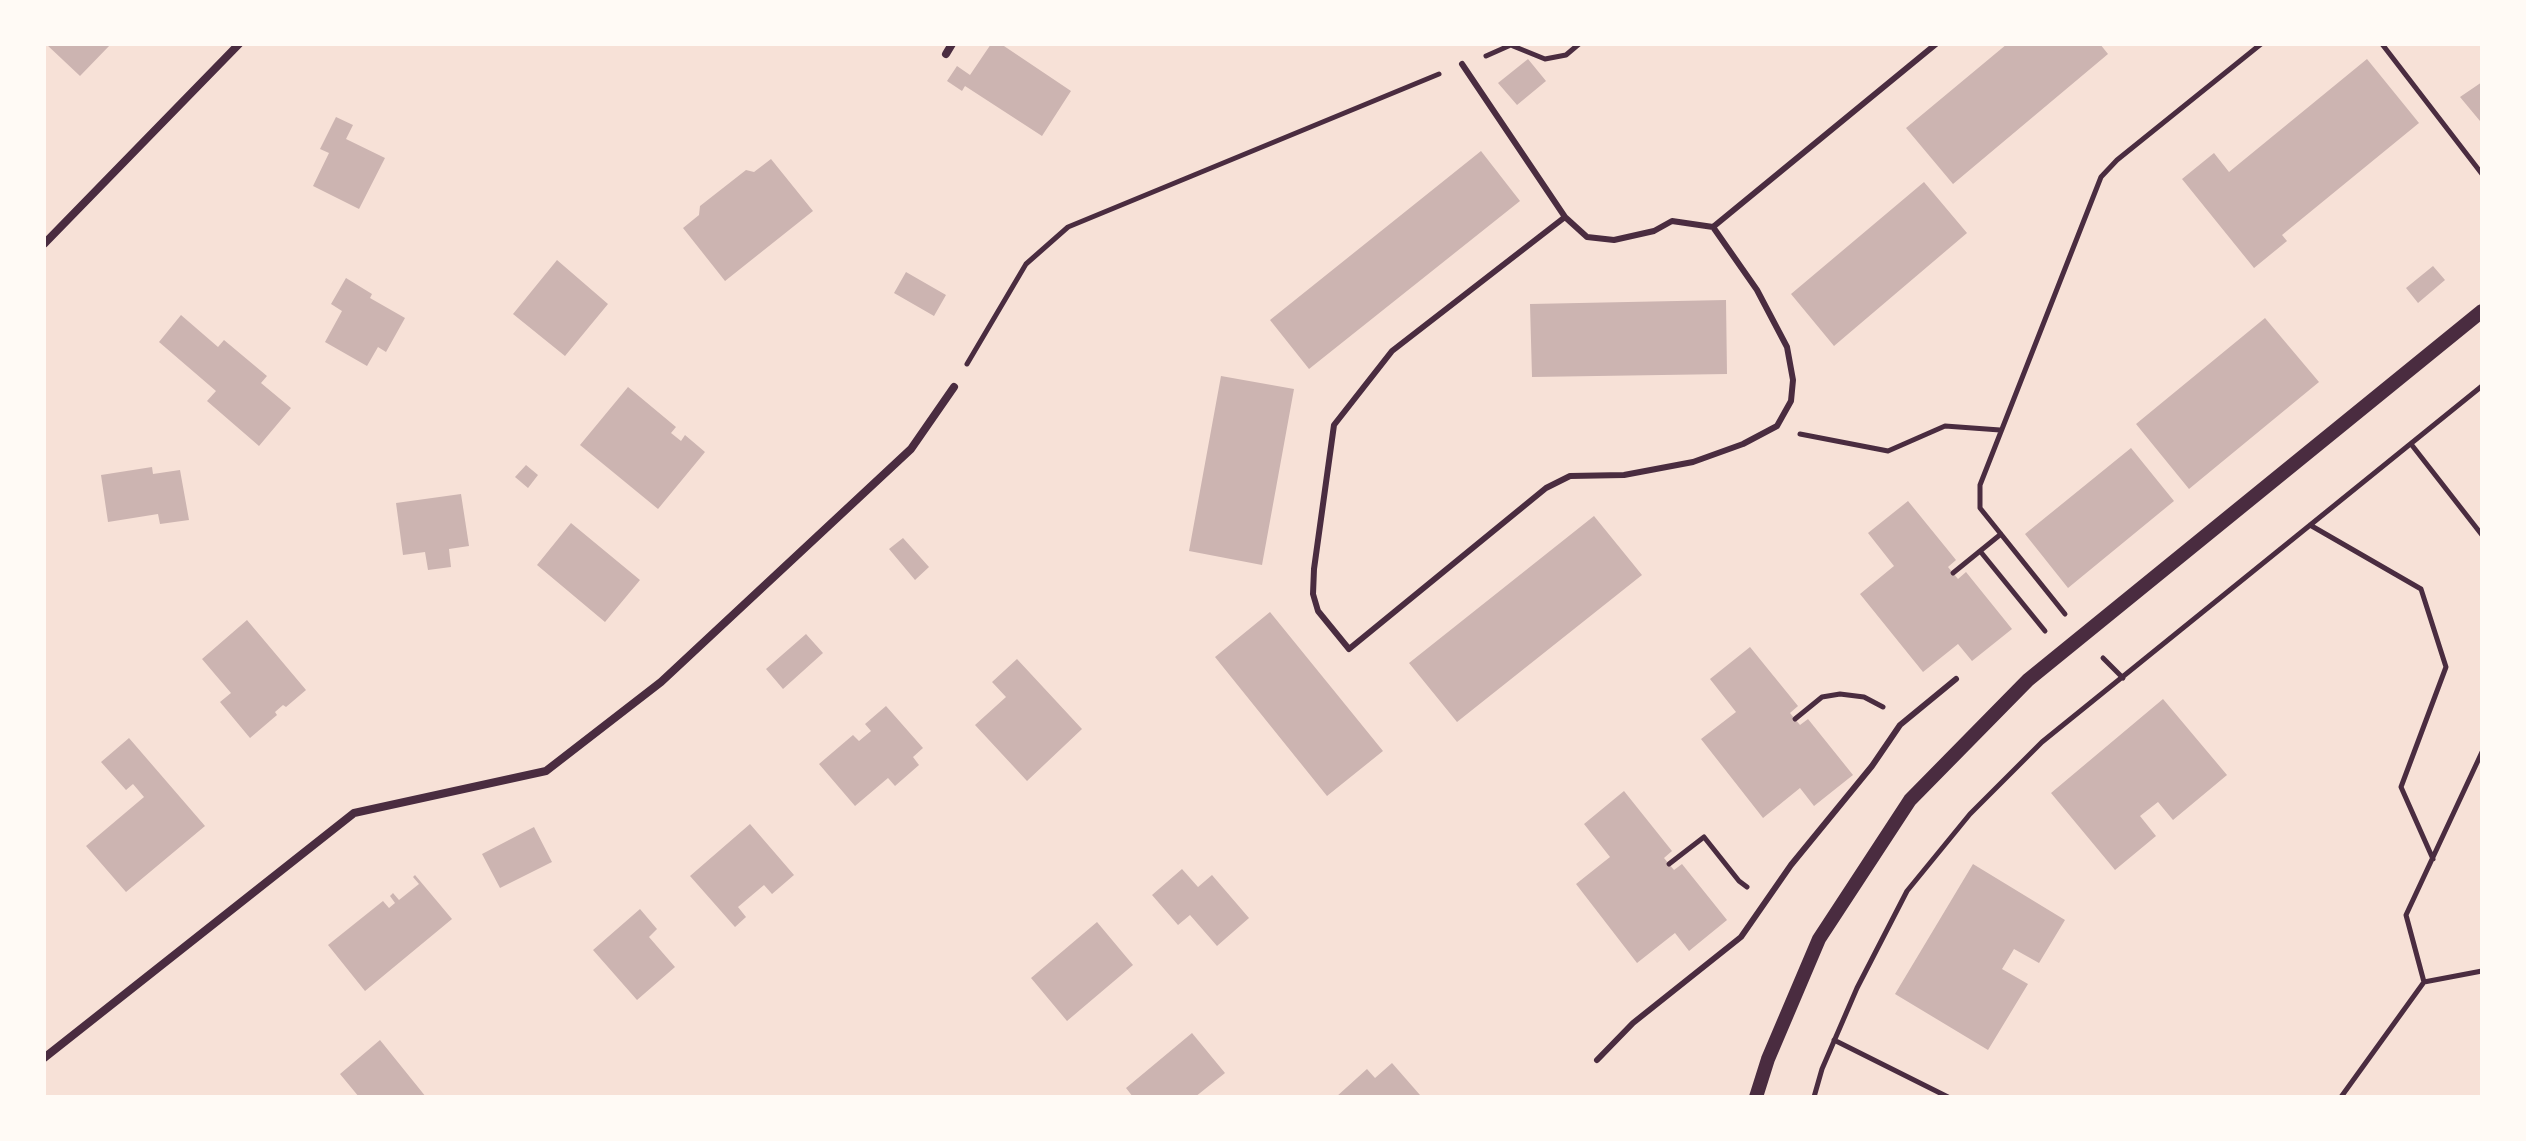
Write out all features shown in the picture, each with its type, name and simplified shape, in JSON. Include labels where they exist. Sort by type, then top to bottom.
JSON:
[{"type":"street","points":[[44,244],[239,44]]},
{"type":"street","points":[[946,54],[952,44]]},
{"type":"street","points":[[1756,1097],[1768,1059],[1819,939],[1910,800],[2028,680],[2482,311]]},
{"type":"street","points":[[44,1058],[354,813],[546,771],[661,682],[911,449],[954,387]]},
{"type":"lane","points":[[1713,227],[1936,44]]},
{"type":"lane","points":[[1462,64],[1565,217],[1587,237],[1614,240],[1654,231],[1672,221],[1713,227],[1757,290],[1787,347],[1793,380],[1791,401],[1777,426],[1743,444],[1693,462],[1624,475],[1570,476],[1546,488],[1349,649],[1318,611],[1313,594],[1334,425],[1392,351],[1565,217]]},
{"type":"lane","points":[[1597,1060],[1633,1023],[1741,937],[1791,865],[1872,766],[1900,725],[1956,679]]},
{"type":"path","points":[[954,387],[1026,264],[1068,227],[1513,45],[1545,59],[1566,55],[1579,44]]},
{"type":"path","points":[[2123,678],[2080,636],[1980,508],[1980,485],[2101,177],[2117,160],[2261,44]]},
{"type":"path","points":[[2382,44],[2482,174]]},
{"type":"path","points":[[1814,1097],[1857,988],[1907,891],[1970,814],[2032,753],[2482,386]]},
{"type":"path","points":[[1798,434],[1888,451],[1945,426],[2000,430]]},
{"type":"path","points":[[2411,444],[2482,535]]},
{"type":"path","points":[[2310,525],[2421,589],[2446,667],[2401,787],[2433,859]]},
{"type":"path","points":[[1953,573],[2001,534]]},
{"type":"path","points":[[1980,551],[2045,632]]},
{"type":"path","points":[[1795,719],[1822,697],[1840,694],[1864,697],[1886,709],[1900,725]]},
{"type":"path","points":[[2424,982],[2406,915],[2482,752]]},
{"type":"path","points":[[1669,864],[1704,837],[1739,881],[1767,903]]},
{"type":"path","points":[[2341,1097],[2424,982],[2482,971]]},
{"type":"path","points":[[1834,1040],[1948,1097]]},
{"type":"building","points":[[46,44],[111,44],[80,76]]},
{"type":"building","points":[[991,44],[1001,44],[1071,91],[1042,136],[965,86],[962,91],[947,81],[957,66],[970,75]]},
{"type":"building","points":[[2007,44],[2100,44],[2108,54],[1953,184],[1906,128]]},
{"type":"building","points":[[1528,59],[1546,81],[1517,105],[1498,83]]},
{"type":"building","points":[[2367,59],[2419,123],[2282,235],[2287,241],[2254,268],[2182,179],[2214,153],[2229,172]]},
{"type":"building","points":[[2482,82],[2482,120],[2480,121],[2460,97]]},
{"type":"building","points":[[336,117],[353,125],[346,139],[385,158],[359,209],[313,186],[329,153],[320,149]]},
{"type":"building","points":[[1481,151],[1520,201],[1309,369],[1270,320]]},
{"type":"building","points":[[771,159],[813,211],[725,281],[683,228],[699,215],[700,206],[746,170],[754,172]]},
{"type":"building","points":[[1924,182],[1967,233],[1834,346],[1791,294]]},
{"type":"building","points":[[557,260],[608,304],[565,356],[513,314]]},
{"type":"building","points":[[2433,266],[2445,280],[2418,303],[2406,288]]},
{"type":"building","points":[[906,272],[946,295],[934,316],[894,293]]},
{"type":"building","points":[[346,278],[372,294],[370,298],[405,318],[386,352],[378,347],[367,366],[325,342],[342,311],[331,304]]},
{"type":"building","points":[[1726,300],[1727,374],[1532,377],[1530,304]]},
{"type":"building","points":[[181,315],[218,347],[224,340],[267,376],[261,383],[291,408],[259,446],[207,401],[216,391],[159,342]]},
{"type":"building","points":[[2265,318],[2319,382],[2189,489],[2136,424]]},
{"type":"building","points":[[1221,376],[1294,389],[1262,565],[1189,551]]},
{"type":"building","points":[[628,387],[676,427],[671,433],[681,441],[685,435],[705,452],[658,509],[580,445]]},
{"type":"building","points":[[2131,448],[2174,501],[2068,588],[2025,534]]},
{"type":"building","points":[[526,465],[538,475],[528,488],[515,477]]},
{"type":"building","points":[[152,467],[153,474],[180,470],[189,520],[160,524],[158,514],[108,522],[101,475]]},
{"type":"building","points":[[461,494],[469,546],[449,549],[451,567],[428,570],[425,552],[403,555],[396,503]]},
{"type":"building","points":[[1908,501],[1956,560],[1948,567],[1958,579],[1966,572],[2012,629],[1972,661],[1958,644],[1923,672],[1860,594],[1894,566],[1868,533]]},
{"type":"building","points":[[1594,516],[1642,575],[1457,722],[1409,663]]},
{"type":"building","points":[[571,523],[640,580],[605,622],[537,565]]},
{"type":"building","points":[[903,538],[929,567],[915,580],[889,549]]},
{"type":"building","points":[[1270,612],[1383,751],[1327,796],[1215,657]]},
{"type":"building","points":[[247,620],[306,690],[286,707],[283,705],[275,712],[277,715],[250,738],[220,702],[231,693],[202,659]]},
{"type":"building","points":[[806,634],[823,653],[783,689],[766,669]]},
{"type":"building","points":[[1750,647],[1798,706],[1790,713],[1800,725],[1808,719],[1853,775],[1814,806],[1800,788],[1763,818],[1701,739],[1736,712],[1710,679]]},
{"type":"building","points":[[1017,659],[1082,729],[1027,781],[975,725],[1006,697],[992,682]]},
{"type":"building","points":[[2163,699],[2227,775],[2173,820],[2158,802],[2140,816],[2156,836],[2115,870],[2051,793]]},
{"type":"building","points":[[886,706],[923,748],[913,757],[919,765],[895,786],[888,778],[855,806],[819,764],[853,735],[859,741],[871,731],[865,724]]},
{"type":"building","points":[[129,738],[205,826],[126,892],[86,846],[144,797],[133,784],[126,790],[101,762]]},
{"type":"building","points":[[1624,791],[1672,851],[1664,858],[1674,870],[1682,864],[1727,920],[1689,951],[1675,933],[1637,963],[1576,884],[1610,857],[1584,824]]},
{"type":"building","points":[[750,824],[794,875],[772,894],[764,885],[738,907],[746,917],[735,927],[690,876]]},
{"type":"building","points":[[534,827],[552,862],[500,888],[482,854]]},
{"type":"building","points":[[1973,864],[2065,920],[2039,963],[2014,949],[2002,969],[2028,984],[1988,1050],[1895,994]]},
{"type":"building","points":[[1182,869],[1198,887],[1212,875],[1249,918],[1217,946],[1190,915],[1178,925],[1152,895]]},
{"type":"building","points":[[415,875],[452,919],[365,991],[328,945],[383,901],[389,908],[395,903],[390,896],[393,893],[399,900],[419,884],[413,877]]},
{"type":"building","points":[[640,909],[657,929],[649,937],[675,967],[637,1000],[593,950]]},
{"type":"building","points":[[1097,922],[1133,965],[1067,1021],[1031,978]]},
{"type":"building","points":[[1192,1033],[1225,1073],[1195,1097],[1133,1097],[1126,1088]]},
{"type":"building","points":[[380,1040],[426,1097],[359,1097],[340,1074]]},
{"type":"building","points":[[1392,1063],[1420,1095],[1418,1097],[1336,1097],[1367,1069],[1375,1078]]}]
